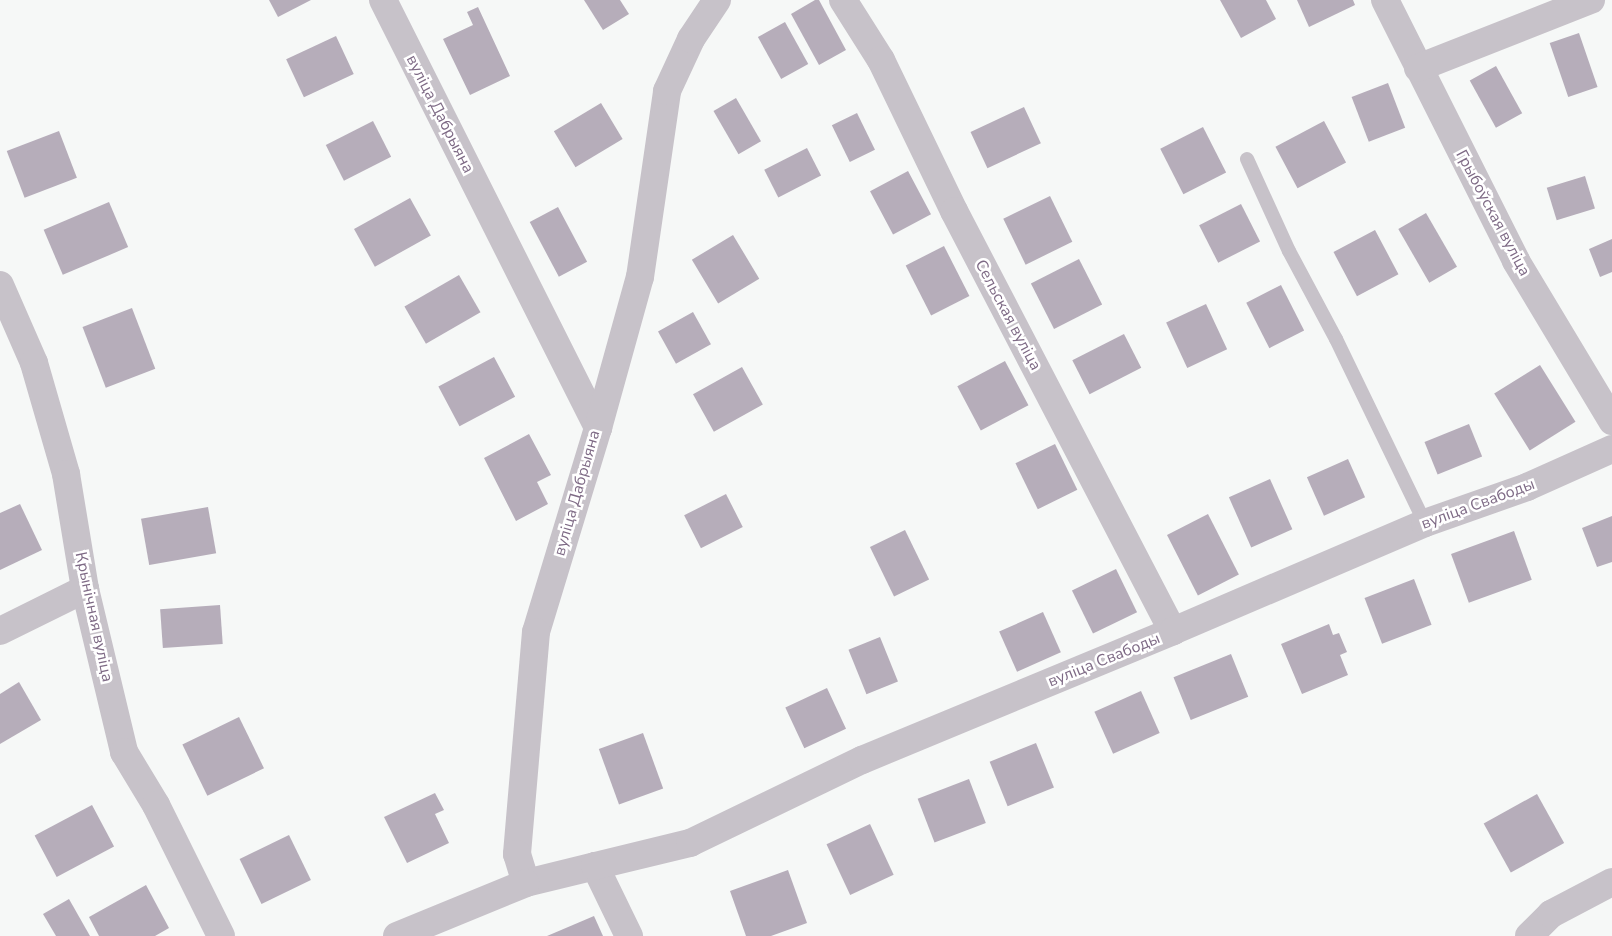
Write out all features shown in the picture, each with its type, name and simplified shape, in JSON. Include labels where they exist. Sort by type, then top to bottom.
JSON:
[{"type":"street","name":"вуліца Дабрыяна","points":[[383,0],[598,428],[536,632],[517,854],[526,883]]},
{"type":"street","points":[[598,428],[640,277],[667,90],[691,39],[718,0]]},
{"type":"street","name":"Сельская вуліца","points":[[843,0],[881,60],[954,212],[1173,631]]},
{"type":"street","name":"Грыбоўская вуліца","points":[[1385,0],[1516,261],[1612,421]]},
{"type":"street","points":[[1418,68],[1591,0]]},
{"type":"street","name":"Крынічная вуліца","points":[[0,285],[34,363],[66,474],[85,590],[124,752],[156,805],[221,936]]},
{"type":"street","name":"вуліца Свабоды","points":[[595,866],[690,843],[862,760],[1173,631],[1425,523],[1527,487],[1612,449]]},
{"type":"street","points":[[0,631],[85,590]]},
{"type":"street","points":[[397,936],[526,883],[595,866],[630,936]]},
{"type":"street","points":[[1529,936],[1550,914],[1612,882]]},
{"type":"lane","points":[[1246,159],[1289,251],[1336,339],[1425,523]]},
{"type":"building","points":[[269,0],[311,0],[278,17]]},
{"type":"building","points":[[584,0],[620,0],[629,14],[603,30]]},
{"type":"building","points":[[815,0],[819,0],[846,50],[819,65],[791,14]]},
{"type":"building","points":[[1220,0],[1266,0],[1276,19],[1241,38]]},
{"type":"building","points":[[1297,0],[1353,0],[1355,5],[1309,27]]},
{"type":"building","points":[[478,7],[510,76],[470,95],[443,39],[473,25],[467,12]]},
{"type":"building","points":[[785,22],[808,64],[781,79],[758,37]]},
{"type":"building","points":[[1579,33],[1598,87],[1568,97],[1550,43]]},
{"type":"building","points":[[336,36],[354,74],[304,97],[286,59]]},
{"type":"building","points":[[1496,66],[1522,113],[1496,128],[1470,81]]},
{"type":"building","points":[[1388,83],[1405,128],[1369,142],[1352,97]]},
{"type":"building","points":[[736,98],[761,141],[738,154],[713,111]]},
{"type":"building","points":[[601,103],[623,139],[575,167],[554,131]]},
{"type":"building","points":[[1024,107],[1041,143],[987,168],[971,132]]},
{"type":"building","points":[[857,113],[875,150],[850,162],[832,125]]},
{"type":"building","points":[[373,121],[391,157],[344,181],[326,145]]},
{"type":"building","points":[[1324,121],[1346,162],[1298,188],[1275,147]]},
{"type":"building","points":[[1203,127],[1226,172],[1183,194],[1160,149]]},
{"type":"building","points":[[59,131],[77,178],[25,198],[7,151]]},
{"type":"building","points":[[807,148],[821,176],[778,197],[764,170]]},
{"type":"building","points":[[908,171],[931,214],[893,234],[870,191]]},
{"type":"building","points":[[1585,176],[1595,209],[1557,220],[1547,188]]},
{"type":"building","points":[[1050,196],[1072,242],[1026,265],[1003,219]]},
{"type":"building","points":[[410,198],[431,236],[375,267],[354,229]]},
{"type":"building","points":[[109,202],[128,247],[63,275],[44,230]]},
{"type":"building","points":[[1241,204],[1260,241],[1218,263],[1199,225]]},
{"type":"building","points":[[558,207],[587,262],[559,277],[530,222]]},
{"type":"building","points":[[1426,213],[1457,267],[1429,283],[1398,229]]},
{"type":"building","points":[[1375,230],[1398,274],[1357,296],[1334,252]]},
{"type":"building","points":[[733,235],[759,279],[718,303],[692,260]]},
{"type":"building","points":[[1612,239],[1612,272],[1600,277],[1589,249]]},
{"type":"building","points":[[944,246],[969,296],[931,315],[906,266]]},
{"type":"building","points":[[1079,259],[1102,304],[1054,329],[1031,284]]},
{"type":"building","points":[[459,275],[480,312],[426,344],[404,306]]},
{"type":"building","points":[[1281,285],[1304,330],[1269,348],[1246,303]]},
{"type":"building","points":[[1206,304],[1227,349],[1187,368],[1166,323]]},
{"type":"building","points":[[132,308],[155,369],[106,388],[83,327]]},
{"type":"building","points":[[693,312],[711,344],[676,364],[658,331]]},
{"type":"building","points":[[1124,334],[1141,368],[1090,394],[1072,360]]},
{"type":"building","points":[[494,357],[515,397],[460,426],[438,387]]},
{"type":"building","points":[[1005,361],[1028,405],[981,430],[957,386]]},
{"type":"building","points":[[1540,365],[1576,422],[1530,450],[1494,394]]},
{"type":"building","points":[[742,367],[763,405],[714,432],[693,394]]},
{"type":"building","points":[[1469,424],[1482,456],[1438,474],[1424,442]]},
{"type":"building","points":[[529,434],[551,475],[537,482],[548,504],[516,521],[484,458]]},
{"type":"building","points":[[1055,444],[1077,490],[1038,509],[1015,463]]},
{"type":"building","points":[[1348,459],[1365,497],[1324,516],[1307,477]]},
{"type":"building","points":[[1270,479],[1292,529],[1251,548],[1229,497]]},
{"type":"building","points":[[726,494],[743,527],[701,548],[684,515]]},
{"type":"building","points":[[20,504],[42,550],[0,570],[0,513]]},
{"type":"building","points":[[208,507],[216,553],[149,565],[141,519]]},
{"type":"building","points":[[1208,514],[1239,575],[1198,595],[1167,535]]},
{"type":"building","points":[[1612,516],[1612,562],[1597,567],[1582,528]]},
{"type":"building","points":[[905,530],[929,579],[894,597],[870,547]]},
{"type":"building","points":[[1514,531],[1532,580],[1469,603],[1451,554]]},
{"type":"building","points":[[1116,569],[1137,612],[1093,634],[1072,590]]},
{"type":"building","points":[[1414,579],[1432,625],[1382,644],[1365,598]]},
{"type":"building","points":[[220,605],[223,644],[163,648],[160,609]]},
{"type":"building","points":[[1043,612],[1061,652],[1017,672],[999,632]]},
{"type":"building","points":[[1329,624],[1333,635],[1339,633],[1347,652],[1340,655],[1348,675],[1302,694],[1281,644]]},
{"type":"building","points":[[880,637],[898,682],[866,694],[848,650]]},
{"type":"building","points":[[1231,654],[1248,697],[1191,720],[1174,677]]},
{"type":"building","points":[[19,682],[41,720],[0,744],[0,694]]},
{"type":"building","points":[[827,688],[846,729],[804,748],[785,707]]},
{"type":"building","points":[[1141,691],[1160,733],[1113,754],[1094,712]]},
{"type":"building","points":[[239,717],[264,768],[207,796],[182,745]]},
{"type":"building","points":[[643,733],[663,788],[619,805],[599,749]]},
{"type":"building","points":[[1036,743],[1054,788],[1008,806],[990,762]]},
{"type":"building","points":[[969,779],[986,823],[934,843],[918,799]]},
{"type":"building","points":[[435,793],[444,810],[435,814],[449,843],[407,863],[384,817]]},
{"type":"building","points":[[1537,794],[1564,843],[1511,873],[1484,824]]},
{"type":"building","points":[[92,805],[114,846],[57,877],[35,836]]},
{"type":"building","points":[[870,824],[894,875],[850,895],[826,844]]},
{"type":"building","points":[[289,835],[311,880],[261,904],[240,859]]},
{"type":"building","points":[[788,870],[807,923],[771,936],[746,936],[730,891]]},
{"type":"building","points":[[146,885],[169,928],[155,936],[99,936],[89,917]]},
{"type":"building","points":[[69,899],[90,936],[56,936],[43,914]]},
{"type":"building","points":[[594,916],[603,936],[547,936]]}]
